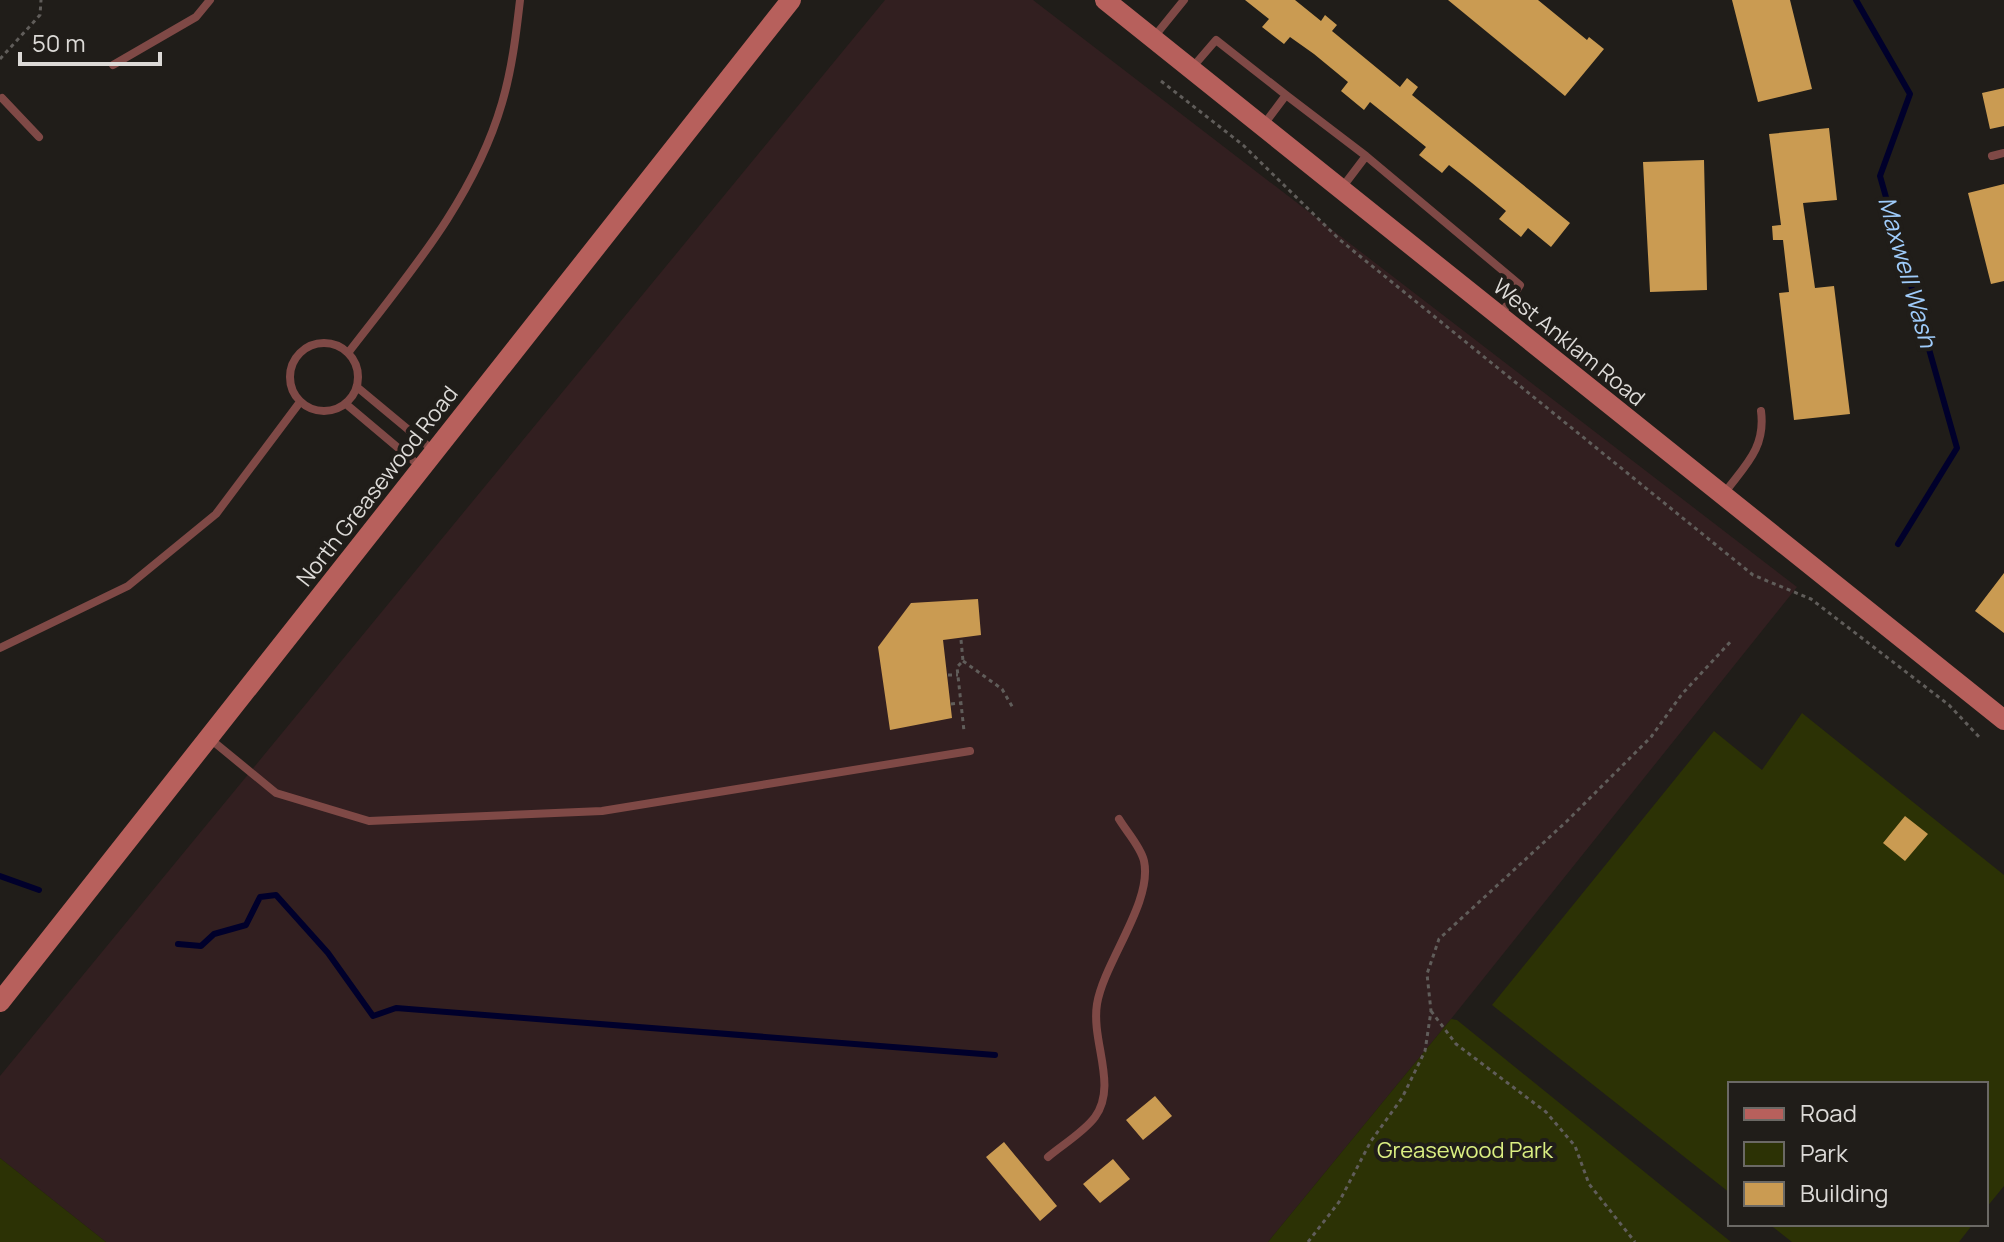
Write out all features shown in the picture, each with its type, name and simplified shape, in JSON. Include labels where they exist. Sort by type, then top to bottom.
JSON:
[{"type":"main road","name":"North Greasewood Road","points":[[0,1002],[791,0]]},
{"type":"main road","name":"West Anklam Road","points":[[1105,0],[1722,496],[2001,712]]},
{"type":"lane","points":[[113,65],[196,17],[210,0]]},
{"type":"lane","points":[[348,353],[433,242],[460,200],[501,105],[514,53],[520,0]]},
{"type":"lane","points":[[1153,39],[1184,0]]},
{"type":"lane","points":[[1191,69],[1216,40],[1366,156],[1520,285],[1500,317]]},
{"type":"lane","points":[[1262,127],[1286,95]]},
{"type":"lane","points":[[2,98],[39,137]]},
{"type":"lane","points":[[1992,156],[2004,153]]},
{"type":"lane","points":[[1341,189],[1366,156]]},
{"type":"lane","points":[[318,343],[339,346],[348,353],[357,368],[357,387],[346,404],[328,412],[317,411],[300,402],[289,383],[292,362],[299,353],[318,343]]},
{"type":"lane","points":[[357,387],[428,460]]},
{"type":"lane","points":[[0,648],[128,586],[216,514],[300,402]]},
{"type":"lane","points":[[346,404],[428,460]]},
{"type":"lane","points":[[1722,496],[1759,446],[1764,433],[1761,411]]},
{"type":"lane","points":[[209,738],[276,793],[369,821],[602,811],[970,751]]},
{"type":"lane","points":[[1048,1157],[1095,1118],[1104,1094],[1105,1071],[1097,1047],[1097,1004],[1143,888],[1144,859],[1119,819]]},
{"type":"path","points":[[0,59],[40,15],[41,0]]},
{"type":"path","points":[[1161,81],[1243,145],[1340,240],[1753,575],[1811,599],[1949,705],[1981,739]]},
{"type":"path","points":[[961,640],[963,661],[1002,689],[1013,708]]},
{"type":"path","points":[[1308,1242],[1339,1202],[1371,1141],[1402,1098],[1425,1051],[1431,1011],[1427,974],[1439,939],[1567,821],[1651,737],[1682,694],[1732,640]]},
{"type":"path","points":[[963,661],[957,667],[964,731]]},
{"type":"path","points":[[948,675],[958,675]]},
{"type":"path","points":[[951,704],[961,703]]},
{"type":"path","points":[[1431,1011],[1456,1044],[1546,1112],[1575,1146],[1589,1184],[1635,1242]]},
{"type":"shaded area","points":[[885,0],[1033,0],[1797,587],[1268,1242],[106,1242],[0,1158],[0,1076]]},
{"type":"green space","points":[[1802,713],[2004,875],[2004,1186],[1988,1206],[1988,1082],[1728,1082],[1728,1191],[1492,1005],[1714,731],[1762,770]]},
{"type":"green space","name":"Greasewood Park","points":[[1451,1019],[1457,1020],[1731,1242],[1268,1242]]},
{"type":"green space","points":[[0,1158],[106,1242],[0,1242]]},
{"type":"green space","points":[[1772,1226],[1971,1226],[1959,1242],[1792,1242]]},
{"type":"building","points":[[1245,0],[1295,0],[1321,21],[1325,15],[1337,25],[1332,31],[1400,87],[1407,78],[1418,87],[1412,95],[1570,223],[1551,247],[1528,228],[1521,237],[1499,219],[1506,211],[1449,165],[1442,173],[1419,155],[1426,147],[1370,102],[1364,110],[1341,91],[1348,82],[1290,37],[1284,44],[1262,27],[1269,19]]},
{"type":"building","points":[[1448,0],[1538,0],[1587,40],[1589,37],[1604,49],[1565,96]]},
{"type":"building","points":[[1732,0],[1790,0],[1812,89],[1758,102]]},
{"type":"building","points":[[2004,88],[2004,126],[1990,129],[1982,93]]},
{"type":"building","points":[[1829,128],[1837,200],[1803,203],[1815,288],[1834,286],[1850,414],[1794,420],[1779,293],[1789,292],[1783,240],[1773,240],[1772,226],[1781,225],[1769,134]]},
{"type":"building","points":[[1704,160],[1707,290],[1650,292],[1643,162]]},
{"type":"building","points":[[2004,184],[2004,281],[1991,284],[1968,193]]},
{"type":"building","points":[[2004,573],[2004,633],[1975,611]]},
{"type":"building","points":[[978,599],[981,635],[943,640],[952,718],[890,730],[878,647],[911,603]]},
{"type":"building","points":[[1905,816],[1928,834],[1905,861],[1883,843]]},
{"type":"building","points":[[1155,1096],[1172,1116],[1143,1140],[1126,1120]]},
{"type":"building","points":[[1004,1142],[1057,1206],[1040,1221],[986,1157]]},
{"type":"building","points":[[1113,1159],[1130,1179],[1100,1203],[1083,1184]]},
{"type":"waterway","name":"Maxwell Wash","points":[[1856,0],[1910,94],[1880,176],[1957,448],[1898,544]]},
{"type":"waterway","points":[[0,876],[39,890]]},
{"type":"waterway","points":[[178,944],[201,946],[214,934],[246,925],[260,897],[276,895],[328,953],[373,1016],[396,1008],[995,1055]]}]
